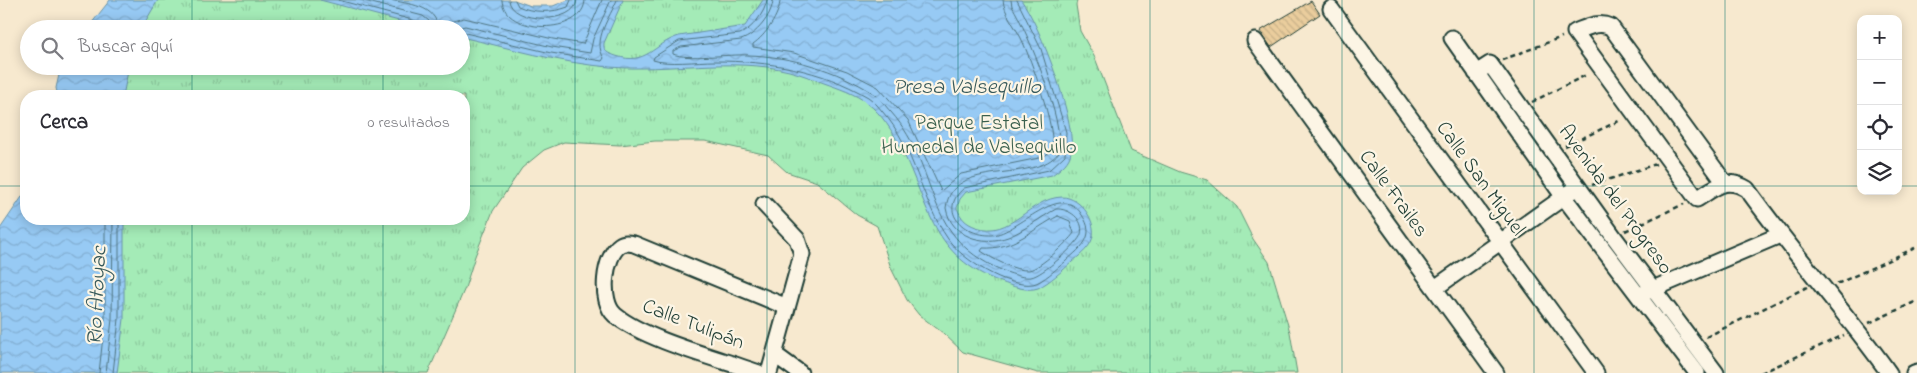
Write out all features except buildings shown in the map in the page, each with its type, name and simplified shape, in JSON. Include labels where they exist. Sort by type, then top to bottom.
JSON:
[{"type":"street","name":"Calle San Miguel","points":[[1331,9],[1596,373]]},
{"type":"street","points":[[1725,182],[1611,27],[1597,24],[1576,32],[1600,68],[1697,199],[1725,182],[1736,182],[1747,189],[1780,235],[1857,329],[1889,373]]},
{"type":"street","name":"Avenida del Progreso","points":[[1452,38],[1563,196],[1697,373]]},
{"type":"street","name":"Calle Frailes","points":[[1255,41],[1496,373]]},
{"type":"street","points":[[1476,73],[1490,64]]},
{"type":"street","name":"Avenida del Progreso","points":[[1490,64],[1614,237],[1716,373]]},
{"type":"street","points":[[1436,288],[1501,243],[1563,196],[1579,189]]},
{"type":"street","points":[[764,204],[796,239],[801,246],[802,254],[769,373]]},
{"type":"street","points":[[1638,295],[1780,235]]},
{"type":"street","name":"Calle Tulipán","points":[[760,373],[634,327],[613,313],[604,290],[604,278],[618,246],[625,242],[634,244],[786,307]]},
{"type":"street","points":[[774,354],[800,373]]},
{"type":"path","points":[[1490,64],[1576,32]]},
{"type":"path","points":[[1522,107],[1600,68]]},
{"type":"path","points":[[1554,152],[1634,114]]},
{"type":"path","points":[[1579,189],[1669,160]]},
{"type":"path","points":[[1614,237],[1697,199]]},
{"type":"path","points":[[1694,343],[1820,286],[1917,246]]},
{"type":"path","points":[[1761,373],[1917,301]]},
{"type":"green space","name":"Parque Estatal Humedal de Valsequillo","points":[[127,0],[467,0],[576,17],[582,0],[1077,0],[1080,31],[1095,58],[1131,151],[1180,172],[1207,180],[1237,207],[1253,239],[1269,262],[1290,332],[1297,373],[1038,373],[963,352],[943,333],[919,315],[907,300],[891,268],[877,226],[857,215],[817,182],[787,172],[768,155],[705,141],[655,141],[620,145],[564,142],[544,150],[522,168],[493,211],[475,256],[465,288],[428,373],[84,373],[96,225],[470,225],[470,90],[91,90],[95,75],[470,75],[470,20],[113,20]]},
{"type":"water","points":[[110,0],[158,0],[146,20],[94,20]]},
{"type":"water","name":"Presa Valsequillo","points":[[320,0],[514,0],[531,6],[553,6],[568,0],[623,0],[604,46],[608,53],[635,58],[649,53],[679,36],[745,26],[763,0],[1021,0],[1038,30],[1064,101],[1072,142],[1070,156],[1065,164],[1052,175],[966,192],[960,199],[957,208],[969,224],[988,229],[1000,228],[1050,199],[1069,198],[1082,206],[1091,220],[1093,235],[1091,242],[1083,253],[1051,280],[1038,288],[1024,289],[1015,287],[978,271],[960,259],[936,228],[901,148],[878,112],[852,94],[789,71],[745,65],[631,68],[590,65],[535,55],[470,39],[470,20],[395,20]]},
{"type":"water","points":[[59,75],[127,75],[124,90],[56,90]]},
{"type":"water","name":"Río Atoyac","points":[[20,200],[20,225],[124,225],[124,319],[117,373],[0,373],[0,229]]}]
